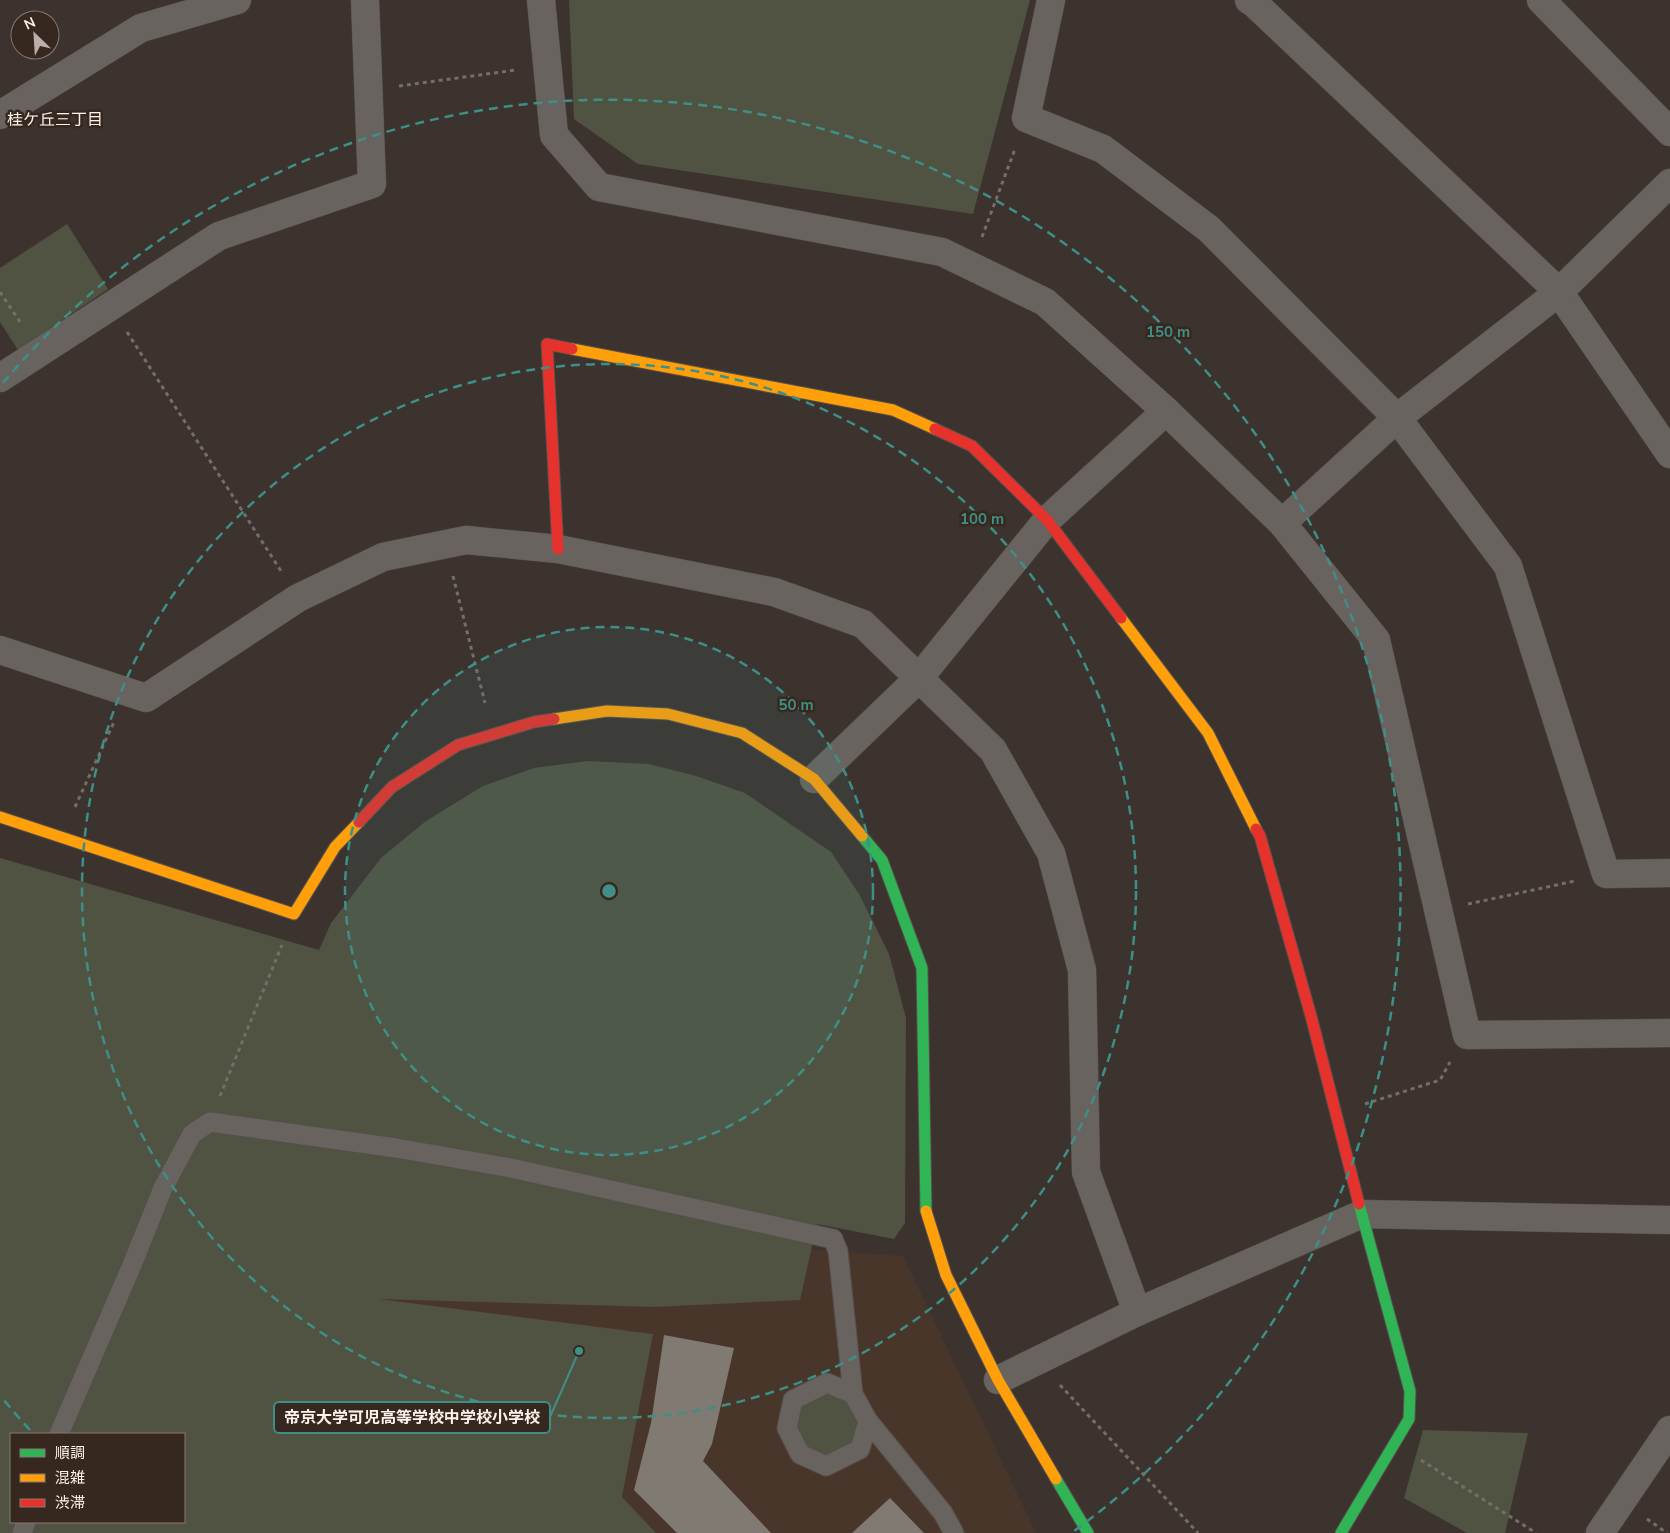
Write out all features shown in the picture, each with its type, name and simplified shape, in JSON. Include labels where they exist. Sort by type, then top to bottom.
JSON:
[{"type":"street","points":[[0,115],[141,28],[236,0]]},
{"type":"street","points":[[0,378],[219,236],[372,184],[365,0]]},
{"type":"street","points":[[541,0],[554,135],[599,187],[942,252],[1046,302],[1166,411],[1282,523],[1376,640],[1467,1034],[1670,1033]]},
{"type":"street","points":[[1051,0],[1026,118],[1103,149],[1209,229],[1397,418],[1508,566],[1606,874],[1670,873]]},
{"type":"street","points":[[1249,0],[1559,292],[1670,454]]},
{"type":"street","points":[[1541,0],[1670,132]]},
{"type":"street","points":[[1282,523],[1397,418],[1559,292],[1670,184]]},
{"type":"street","points":[[558,548],[547,344],[893,410],[972,446],[1048,520],[1208,733],[1260,836],[1311,1016],[1410,1392],[1409,1419],[1341,1533]]},
{"type":"street","points":[[814,779],[919,678],[1048,520],[1166,411]]},
{"type":"street","points":[[0,650],[146,698],[298,598],[383,557],[466,540],[558,548],[774,592],[863,624],[993,750],[1050,853],[1082,970],[1086,1172],[1137,1312]]},
{"type":"street","points":[[0,817],[294,914],[335,847],[392,788],[458,745],[534,722],[608,711],[668,714],[742,733],[814,779],[882,860],[922,968],[925,1209],[946,1275],[998,1380],[1088,1533]]},
{"type":"street","points":[[998,1380],[1137,1312],[1362,1214],[1670,1220]]},
{"type":"street","points":[[1600,1533],[1670,1430]]},
{"type":"lane","points":[[59,1433],[163,1188],[192,1134],[210,1122],[396,1148],[511,1168],[833,1239],[838,1251],[853,1394],[868,1421],[943,1513],[954,1533]]},
{"type":"lane","points":[[853,1394],[827,1384],[793,1400],[787,1428],[800,1454],[826,1466],[860,1448],[868,1421]]},
{"type":"path","points":[[368,90],[547,65]]},
{"type":"path","points":[[971,266],[1026,118]]},
{"type":"path","points":[[0,292],[41,352]]},
{"type":"path","points":[[110,306],[298,598]]},
{"type":"path","points":[[445,544],[493,735]]},
{"type":"path","points":[[61,838],[128,692]]},
{"type":"path","points":[[1438,910],[1606,874]]},
{"type":"path","points":[[210,1122],[294,914]]},
{"type":"path","points":[[1336,1113],[1440,1080],[1467,1034]]},
{"type":"path","points":[[1037,1361],[1198,1533]]},
{"type":"path","points":[[1395,1443],[1536,1533]]},
{"type":"shaded area","points":[[246,1209],[903,1256],[1036,1533],[161,1533],[185,1523]]},
{"type":"green space","points":[[569,0],[1030,0],[973,214],[638,164],[574,119]]},
{"type":"green space","points":[[67,224],[108,289],[18,350],[0,322],[0,268]]},
{"type":"green space","points":[[588,761],[648,764],[693,775],[745,793],[831,852],[859,894],[889,954],[906,1018],[905,1223],[894,1239],[817,1224],[800,1300],[654,1307],[378,1299],[653,1334],[622,1497],[656,1533],[0,1533],[0,858],[319,950],[331,923],[381,858],[426,821],[483,786],[534,768]]},
{"type":"green space","points":[[827,1383],[853,1394],[868,1421],[860,1449],[826,1466],[800,1454],[793,1400]]},
{"type":"green space","points":[[1423,1430],[1528,1433],[1505,1533],[1467,1533],[1404,1498]]},
{"type":"building","points":[[664,1335],[734,1348],[712,1444],[703,1461],[771,1533],[677,1533],[634,1490],[651,1423]]},
{"type":"building","points":[[890,1498],[924,1533],[852,1533]]},
{"type":"traffic: fast","points":[[862,836],[882,860],[922,968],[926,1211]]},
{"type":"traffic: fast","points":[[1341,1533],[1409,1419],[1410,1391],[1359,1204]]},
{"type":"traffic: fast","points":[[1056,1479],[1088,1533]]},
{"type":"traffic: slow","points":[[572,349],[893,410],[935,429]]},
{"type":"traffic: slow","points":[[1121,618],[1208,733],[1256,829]]},
{"type":"traffic: slow","points":[[554,719],[607,711],[668,714],[742,733],[814,779],[862,836]]},
{"type":"traffic: slow","points":[[0,817],[294,914],[335,847],[359,822]]},
{"type":"traffic: slow","points":[[926,1211],[946,1275],[998,1380],[1056,1479]]},
{"type":"traffic: jam","points":[[558,549],[547,344],[572,349]]},
{"type":"traffic: jam","points":[[935,429],[972,446],[1047,520],[1121,618]]},
{"type":"traffic: jam","points":[[359,822],[392,787],[458,745],[534,722],[554,719]]},
{"type":"traffic: jam","points":[[1256,829],[1260,836],[1311,1016],[1359,1204]]},
{"type":"place","name":"帝京大学可児高等学校中学校小学校","points":[[579,1351]]},
{"type":"district","name":"桂ケ丘三丁目","points":[[55,119]]}]
